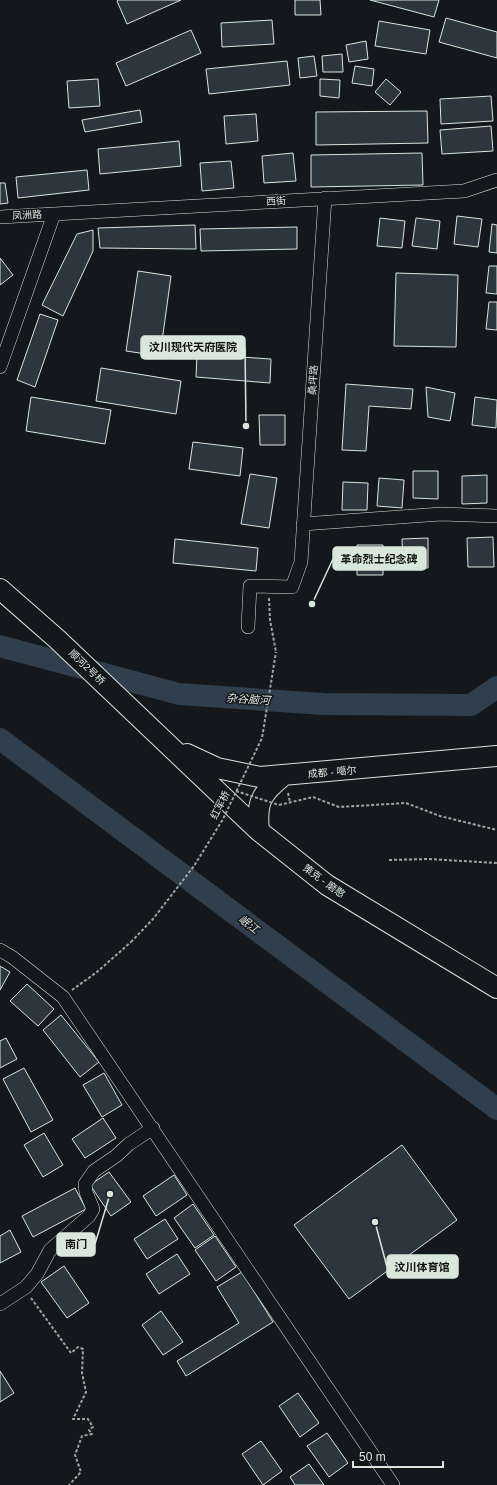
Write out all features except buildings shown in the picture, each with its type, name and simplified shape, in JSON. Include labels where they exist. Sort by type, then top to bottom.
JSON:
[{"type":"highway","name":"顺河2号桥","points":[[0,589],[57,639],[172,748]]},
{"type":"highway","name":"成都 - 噶尔","points":[[172,748],[217,768],[260,777],[276,777],[497,756]]},
{"type":"highway","name":"策克 - 磨憨","points":[[172,748],[259,831],[326,885],[497,988]]},
{"type":"highway","points":[[259,831],[257,815],[259,804],[265,792],[276,777]]},
{"type":"street","name":"西街","points":[[54,214],[464,190],[497,180]]},
{"type":"street","name":"桑坪路","points":[[269,587],[292,587],[301,562],[326,198]]},
{"type":"street","name":"凤洲路","points":[[0,217],[54,214]]},
{"type":"street","points":[[0,367],[54,214]]},
{"type":"street","points":[[303,524],[441,514],[497,516]]},
{"type":"street","points":[[248,627],[250,586],[269,587]]},
{"type":"street","points":[[0,950],[12,957],[63,997],[393,1485]]},
{"type":"street","points":[[0,1304],[26,1287],[37,1274],[50,1250],[89,1216],[93,1209],[86,1192],[85,1184],[94,1171],[116,1156],[129,1144],[153,1128]]},
{"type":"path","name":"红军桥","points":[[63,997],[97,972],[131,942],[153,919],[194,866],[223,819],[262,738],[276,652],[270,620],[269,587]]},
{"type":"path","points":[[236,791],[279,805],[313,797],[339,807],[406,803],[440,816],[497,830]]},
{"type":"path","points":[[388,860],[428,859],[497,864]]},
{"type":"path","points":[[30,1296],[71,1353],[78,1347],[83,1349],[82,1373],[86,1392],[73,1419],[88,1419],[93,1427],[89,1430],[92,1434],[82,1436],[75,1455],[81,1472],[69,1485]]},
{"type":"waterway","name":"杂谷脑河","points":[[0,646],[179,694],[323,704],[471,705],[497,687]]},
{"type":"waterway","name":"岷江","points":[[0,739],[497,1109]]},
{"type":"place","name":"汶川现代天府医院","points":[[246,426]]},
{"type":"place","name":"革命烈士纪念碑","points":[[312,604]]},
{"type":"place","name":"南门","points":[[110,1194]]},
{"type":"place","name":"汶川体育馆","points":[[375,1222]]}]
